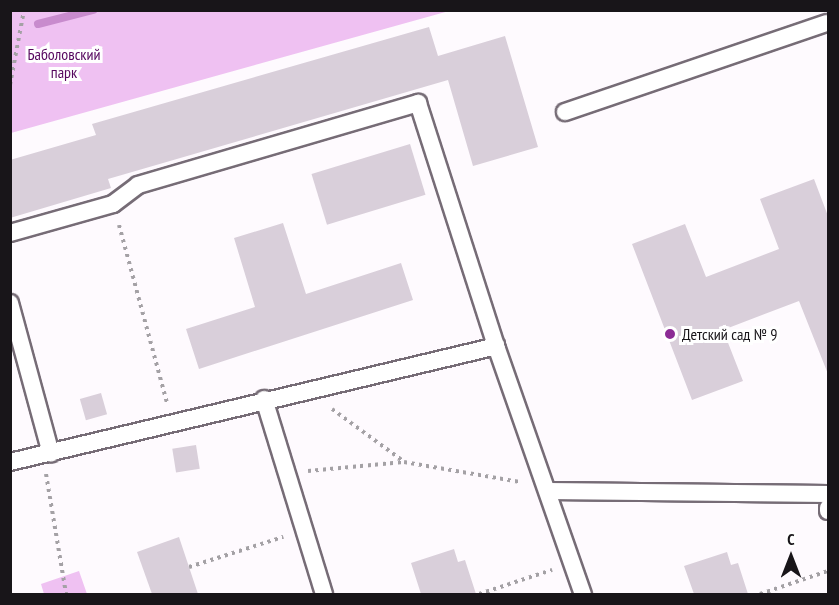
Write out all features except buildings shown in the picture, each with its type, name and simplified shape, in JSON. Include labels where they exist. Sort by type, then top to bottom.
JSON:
[{"type":"lane","points":[[565,112],[828,25]]},
{"type":"lane","points":[[12,228],[113,204],[138,185],[418,103],[496,346],[583,594]]},
{"type":"lane","points":[[10,303],[51,454]]},
{"type":"lane","points":[[10,462],[51,454],[264,399],[496,346]]},
{"type":"lane","points":[[264,399],[324,594]]},
{"type":"lane","points":[[548,491],[828,494]]},
{"type":"path","points":[[10,86],[24,10]]},
{"type":"path","points":[[113,204],[172,421]]},
{"type":"path","points":[[329,407],[404,462]]},
{"type":"path","points":[[305,472],[404,462],[523,483]]},
{"type":"path","points":[[46,471],[66,594]]},
{"type":"path","points":[[189,567],[304,530]]},
{"type":"path","points":[[479,594],[572,564]]},
{"type":"path","points":[[760,594],[828,571]]},
{"type":"green space","name":"Баболовский парк","points":[[11,10],[449,10],[449,11],[11,133]]},
{"type":"green space","points":[[79,571],[87,594],[44,594],[41,584]]},
{"type":"waterway","points":[[38,24],[93,10]]},
{"type":"place","name":"Детский сад № 9","points":[[670,334]]}]
